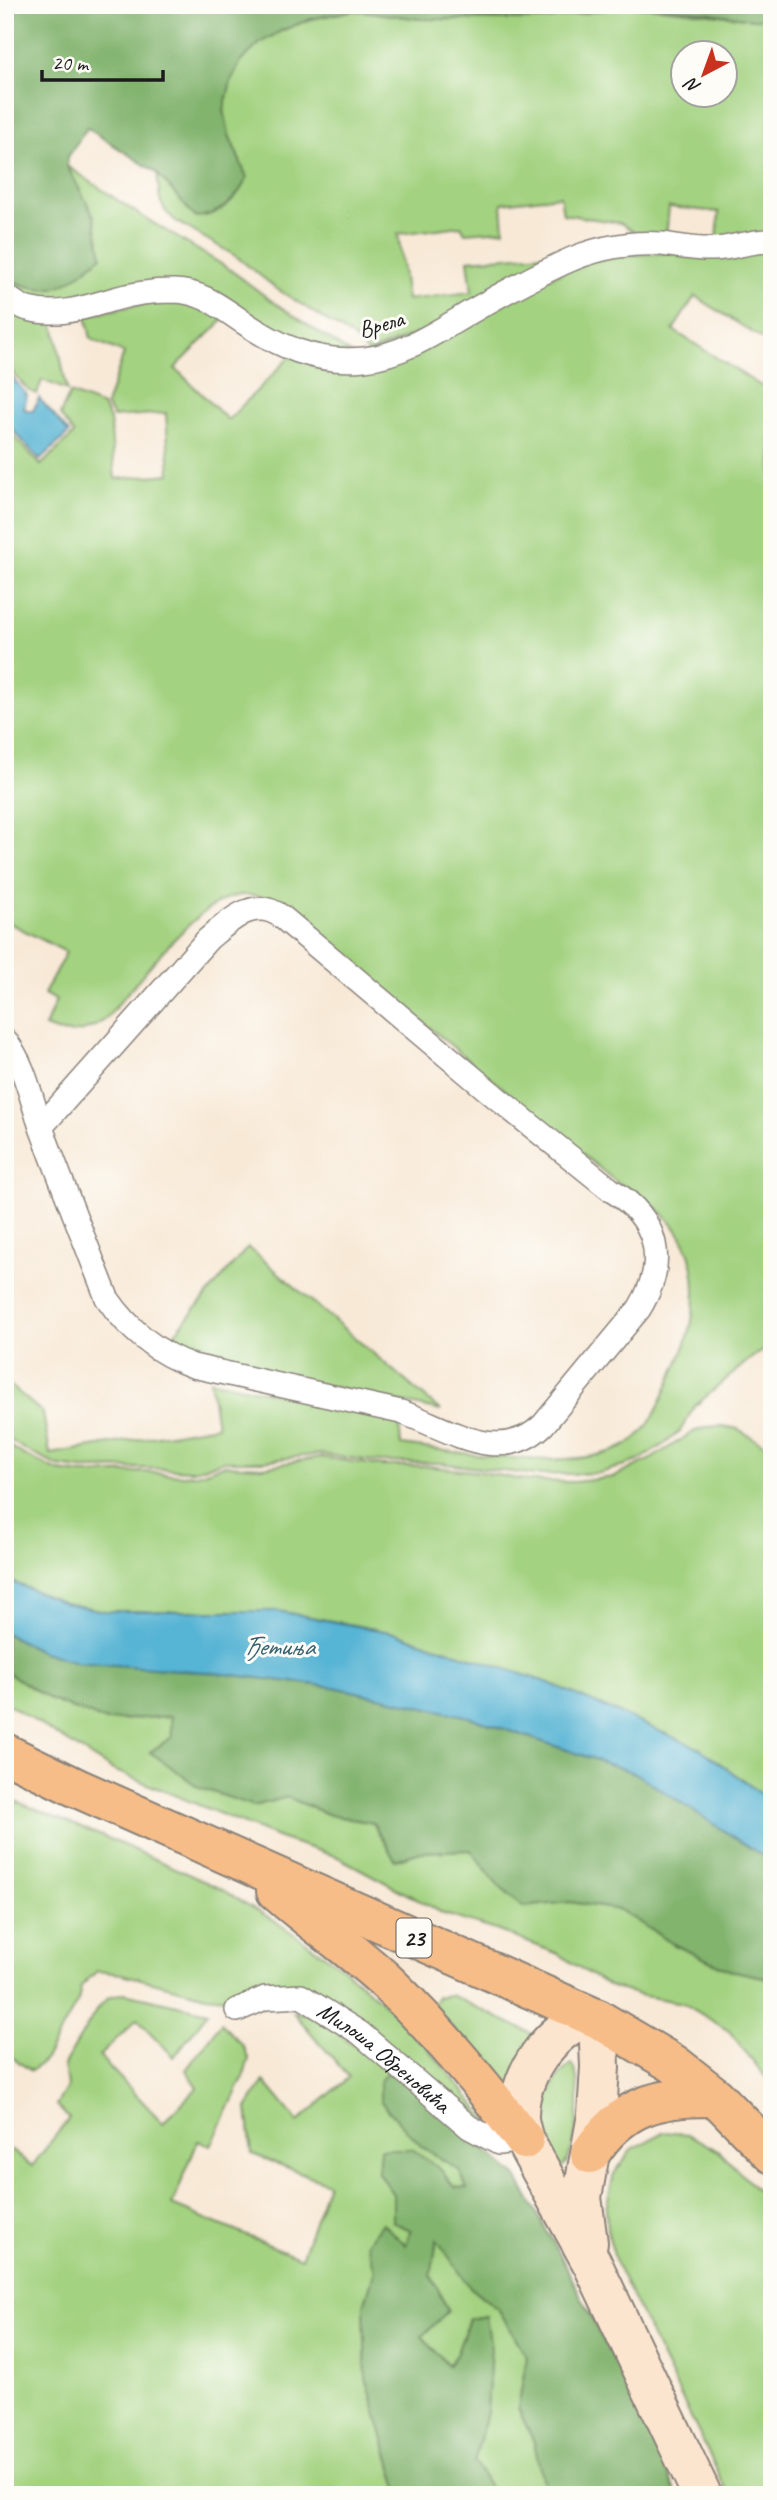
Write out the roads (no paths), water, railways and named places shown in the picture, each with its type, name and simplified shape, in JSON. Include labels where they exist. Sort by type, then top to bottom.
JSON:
[{"type":"main road","name":"23","points":[[5,1752],[77,1788],[593,2018],[674,2064],[716,2097],[772,2154]]},
{"type":"main road","points":[[240,1860],[387,1983],[486,2088],[524,2140]]},
{"type":"main road","points":[[590,2154],[610,2127],[660,2099],[682,2096],[716,2097]]},
{"type":"street","points":[[592,2263],[582,2197],[597,2115],[600,2067],[593,2018],[572,2023],[548,2043],[527,2078],[521,2098],[519,2120],[524,2140],[592,2263],[702,2495]]},
{"type":"lane","name":"Врела","points":[[5,296],[26,309],[58,312],[86,309],[112,299],[177,291],[219,304],[274,342],[312,357],[365,359],[384,355],[424,339],[505,292],[565,262],[592,252],[640,245],[716,249],[744,242],[772,241]]},
{"type":"lane","points":[[5,1040],[22,1070],[41,1127],[107,1298],[133,1332],[162,1352],[193,1366],[401,1412],[420,1418],[444,1431],[476,1441],[508,1444],[519,1442],[538,1430],[639,1309],[649,1292],[655,1273],[656,1256],[651,1233],[640,1214],[627,1200],[528,1123],[282,917],[269,909],[251,909],[224,925],[208,939],[41,1127]]},
{"type":"lane","name":"Милоша Обреновића","points":[[237,2010],[265,1998],[301,1996],[360,2033],[469,2127],[499,2143],[524,2140]]},
{"type":"water","points":[[5,369],[27,395],[24,409],[33,411],[39,398],[69,433],[40,460],[5,421]]},
{"type":"water","name":"Ђетиња","points":[[5,1579],[64,1603],[104,1611],[278,1611],[395,1633],[549,1683],[701,1749],[772,1802],[772,1862],[635,1773],[469,1717],[334,1687],[216,1673],[76,1662],[40,1651],[5,1633]]}]
